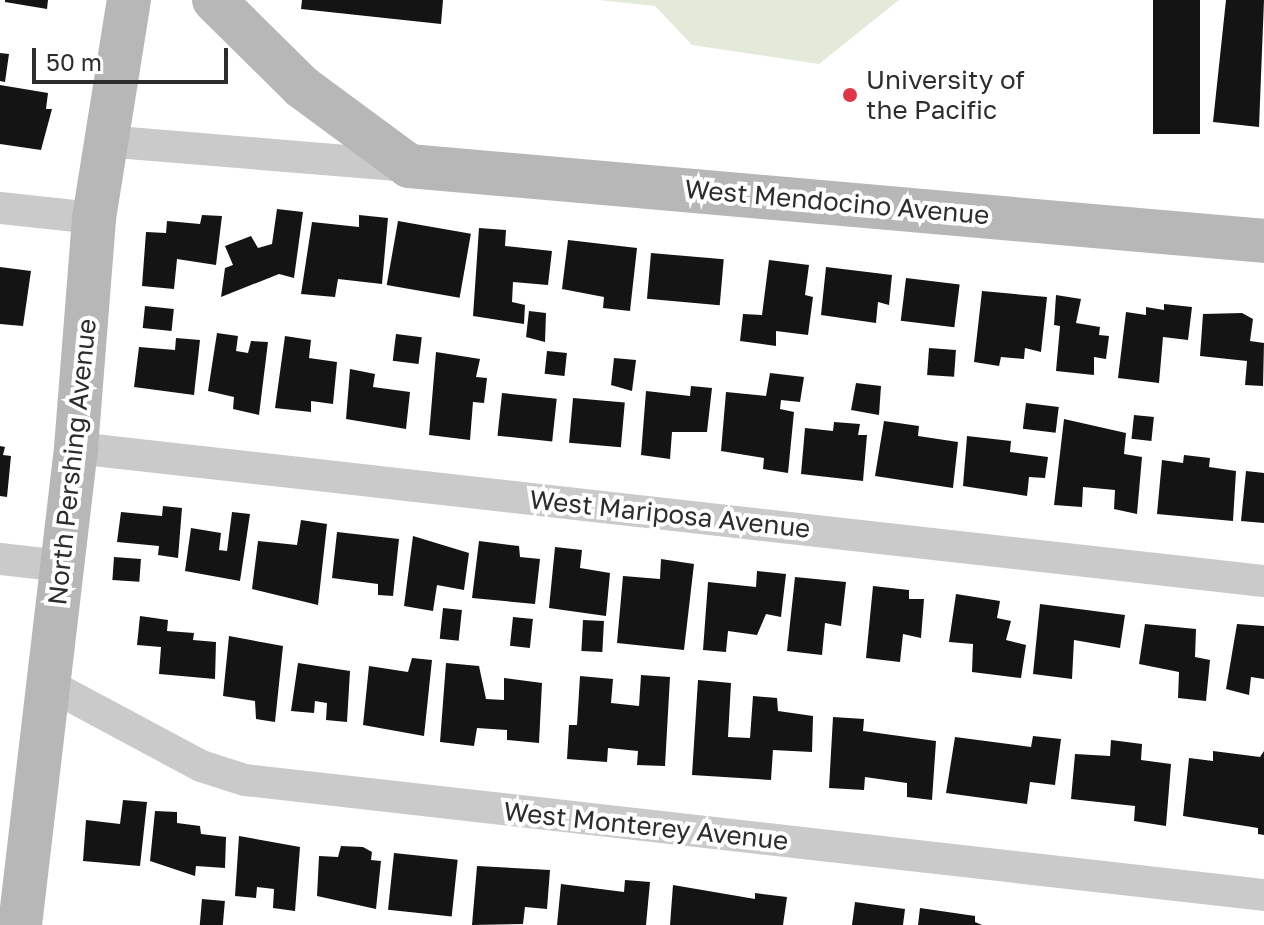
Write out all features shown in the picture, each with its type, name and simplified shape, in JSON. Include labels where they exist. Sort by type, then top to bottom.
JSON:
[{"type":"street","name":"North Pershing Avenue","points":[[14,921],[48,684],[76,448],[94,218],[129,0]]},
{"type":"street","points":[[214,0],[302,87],[409,166]]},
{"type":"street","name":"West Mendocino Avenue","points":[[104,141],[1264,241]]},
{"type":"street","points":[[0,208],[94,218]]},
{"type":"street","name":"West Mariposa Avenue","points":[[76,448],[1264,581]]},
{"type":"street","points":[[0,559],[62,566]]},
{"type":"street","name":"West Monterey Avenue","points":[[48,684],[201,766],[245,780],[1264,895]]},
{"type":"green space","points":[[598,0],[899,0],[819,64],[692,45],[655,6]]},
{"type":"building","points":[[5,0],[48,0],[47,9]]},
{"type":"building","points":[[302,0],[443,0],[441,24],[301,9]]},
{"type":"building","points":[[1153,0],[1200,0],[1200,134],[1153,134]]},
{"type":"building","points":[[1226,0],[1264,0],[1259,127],[1213,122]]},
{"type":"building","points":[[0,53],[9,54],[5,82],[0,81]]},
{"type":"building","points":[[0,85],[48,93],[46,109],[52,109],[41,150],[0,144]]},
{"type":"building","points":[[277,209],[303,212],[294,278],[279,274],[221,297],[225,268],[233,265],[225,246],[251,236],[258,248],[272,244]]},
{"type":"building","points":[[202,215],[222,216],[216,265],[177,259],[174,289],[142,286],[146,232],[166,233],[167,221],[200,224]]},
{"type":"building","points":[[359,215],[388,218],[382,284],[338,279],[335,297],[301,294],[312,222],[359,227]]},
{"type":"building","points":[[398,221],[471,234],[460,298],[387,285]]},
{"type":"building","points":[[479,228],[506,230],[505,246],[552,251],[548,285],[513,282],[512,302],[525,305],[524,324],[473,316]]},
{"type":"building","points":[[568,240],[637,248],[630,311],[603,308],[604,297],[562,289]]},
{"type":"building","points":[[651,253],[724,259],[720,305],[647,299]]},
{"type":"building","points":[[769,260],[809,265],[805,295],[813,297],[808,335],[776,331],[776,346],[740,341],[743,314],[762,315]]},
{"type":"building","points":[[0,267],[31,271],[23,326],[0,324]]},
{"type":"building","points":[[826,267],[892,275],[889,305],[878,302],[876,323],[821,315]]},
{"type":"building","points":[[906,278],[960,285],[954,327],[901,321]]},
{"type":"building","points":[[982,291],[1047,297],[1041,352],[1025,348],[1024,359],[1001,357],[999,366],[974,362]]},
{"type":"building","points":[[1056,295],[1081,299],[1076,323],[1100,327],[1099,335],[1109,336],[1106,359],[1094,357],[1094,375],[1056,371],[1060,326],[1054,325]]},
{"type":"building","points":[[1164,304],[1192,307],[1188,340],[1163,337],[1159,383],[1118,378],[1126,312],[1146,315],[1146,307],[1164,310]]},
{"type":"building","points":[[145,306],[174,309],[172,331],[143,328]]},
{"type":"building","points":[[529,311],[546,313],[545,342],[526,337]]},
{"type":"building","points":[[1242,313],[1253,319],[1250,341],[1264,343],[1263,386],[1245,385],[1247,361],[1200,356],[1203,314]]},
{"type":"building","points":[[217,333],[238,336],[236,351],[248,353],[251,341],[268,342],[259,415],[233,409],[234,397],[208,391]]},
{"type":"building","points":[[396,334],[422,337],[419,364],[393,361]]},
{"type":"building","points":[[285,336],[311,340],[309,358],[337,362],[333,404],[311,401],[311,412],[275,408]]},
{"type":"building","points":[[176,338],[200,340],[194,395],[134,387],[139,347],[175,350]]},
{"type":"building","points":[[929,348],[956,350],[954,377],[927,375]]},
{"type":"building","points":[[547,351],[567,353],[564,376],[545,374]]},
{"type":"building","points":[[436,352],[480,359],[476,377],[487,378],[484,403],[473,402],[470,440],[429,435]]},
{"type":"building","points":[[614,358],[636,360],[632,391],[611,385]]},
{"type":"building","points":[[350,369],[375,374],[373,387],[410,392],[406,429],[346,419]]},
{"type":"building","points":[[770,373],[804,377],[800,402],[781,400],[780,409],[794,412],[788,473],[763,469],[764,458],[721,451],[726,392],[766,396]]},
{"type":"building","points":[[856,383],[881,386],[879,415],[851,410]]},
{"type":"building","points":[[691,386],[712,388],[707,432],[672,432],[670,459],[641,455],[646,391],[690,396]]},
{"type":"building","points":[[502,393],[557,399],[552,442],[498,436]]},
{"type":"building","points":[[573,398],[625,403],[621,447],[569,443]]},
{"type":"building","points":[[1026,403],[1059,407],[1056,433],[1023,429]]},
{"type":"building","points":[[1134,415],[1154,417],[1151,441],[1131,439]]},
{"type":"building","points":[[1064,419],[1126,433],[1124,454],[1142,457],[1137,514],[1114,509],[1115,490],[1083,487],[1082,507],[1054,505]]},
{"type":"building","points":[[884,421],[919,426],[918,436],[958,442],[953,488],[875,476]]},
{"type":"building","points":[[834,422],[860,424],[858,435],[867,435],[863,481],[801,474],[805,428],[833,431]]},
{"type":"building","points":[[967,436],[1011,441],[1010,452],[1048,457],[1045,478],[1029,477],[1027,496],[963,486]]},
{"type":"building","points":[[0,446],[5,447],[3,455],[11,456],[7,497],[0,496]]},
{"type":"building","points":[[1184,455],[1210,458],[1209,467],[1236,471],[1233,521],[1157,514],[1162,460],[1183,463]]},
{"type":"building","points":[[1246,471],[1264,473],[1264,523],[1241,521]]},
{"type":"building","points":[[163,506],[182,508],[178,558],[158,555],[159,546],[117,542],[121,512],[162,516]]},
{"type":"building","points":[[232,512],[250,514],[240,581],[185,571],[191,528],[221,533],[219,550],[227,551]]},
{"type":"building","points":[[301,520],[327,524],[318,605],[252,589],[258,541],[297,545]]},
{"type":"building","points":[[337,532],[399,539],[393,596],[378,595],[378,584],[332,578]]},
{"type":"building","points":[[413,536],[469,553],[464,590],[437,585],[433,611],[404,606]]},
{"type":"building","points":[[479,541],[519,546],[520,557],[540,559],[535,604],[472,598]]},
{"type":"building","points":[[555,547],[582,550],[580,568],[610,573],[606,616],[549,608]]},
{"type":"building","points":[[114,557],[141,559],[139,582],[112,580]]},
{"type":"building","points":[[661,559],[694,564],[684,650],[617,643],[623,576],[660,579]]},
{"type":"building","points":[[757,571],[786,574],[781,617],[766,614],[757,635],[728,631],[726,652],[703,650],[708,582],[756,587]]},
{"type":"building","points":[[795,577],[846,582],[841,626],[825,623],[822,655],[787,651]]},
{"type":"building","points":[[873,586],[909,590],[909,599],[924,599],[921,638],[903,634],[900,662],[866,658]]},
{"type":"building","points":[[956,594],[1000,601],[997,618],[1011,621],[1006,640],[1026,645],[1021,678],[972,672],[973,644],[949,642]]},
{"type":"building","points":[[1040,604],[1125,615],[1120,648],[1074,640],[1072,679],[1033,674]]},
{"type":"building","points":[[443,608],[462,610],[459,641],[440,639]]},
{"type":"building","points":[[140,616],[168,620],[167,631],[194,633],[193,640],[216,642],[215,679],[159,674],[161,647],[137,645]]},
{"type":"building","points":[[513,617],[533,619],[530,648],[510,646]]},
{"type":"building","points":[[583,620],[604,621],[602,652],[581,651]]},
{"type":"building","points":[[1145,624],[1196,629],[1195,657],[1210,660],[1206,701],[1178,698],[1179,672],[1139,664]]},
{"type":"building","points":[[1237,624],[1264,626],[1264,679],[1251,677],[1249,695],[1226,689]]},
{"type":"building","points":[[229,636],[283,646],[275,722],[256,719],[255,701],[223,696]]},
{"type":"building","points":[[412,658],[432,660],[424,736],[363,725],[369,666],[408,672]]},
{"type":"building","points":[[298,663],[350,671],[347,722],[326,720],[327,703],[315,701],[314,713],[291,711]]},
{"type":"building","points":[[446,663],[479,666],[486,699],[504,700],[504,678],[542,683],[539,743],[507,740],[507,730],[477,728],[474,746],[440,742]]},
{"type":"building","points":[[641,675],[670,677],[665,766],[637,765],[638,751],[608,748],[607,762],[567,759],[569,725],[577,725],[580,676],[613,679],[611,703],[639,706]]},
{"type":"building","points":[[698,680],[731,683],[728,737],[750,738],[753,696],[777,698],[778,711],[813,716],[812,752],[773,750],[771,780],[692,775]]},
{"type":"building","points":[[833,717],[864,719],[863,731],[936,741],[932,800],[907,797],[907,783],[865,777],[864,790],[829,788]]},
{"type":"building","points":[[1033,736],[1061,739],[1055,785],[1030,782],[1027,804],[946,793],[955,737],[1031,747]]},
{"type":"building","points":[[1111,740],[1142,744],[1141,760],[1171,764],[1166,826],[1134,821],[1135,806],[1071,799],[1075,754],[1110,756]]},
{"type":"building","points":[[1213,751],[1260,757],[1264,751],[1264,835],[1258,834],[1258,828],[1183,816],[1189,758],[1213,761]]},
{"type":"building","points":[[123,800],[147,802],[140,866],[83,861],[86,820],[120,824]]},
{"type":"building","points":[[155,811],[177,812],[177,823],[200,826],[201,834],[226,837],[225,868],[196,866],[195,876],[150,861]]},
{"type":"building","points":[[239,836],[300,847],[295,911],[273,908],[274,889],[257,887],[256,898],[235,896]]},
{"type":"building","points":[[341,846],[363,847],[372,852],[371,860],[381,861],[376,909],[317,896],[319,856],[338,857]]},
{"type":"building","points":[[394,853],[458,860],[452,916],[388,910]]},
{"type":"building","points":[[477,866],[550,870],[547,909],[525,907],[523,924],[472,925]]},
{"type":"building","points":[[625,880],[650,882],[646,925],[557,925],[561,884],[624,892]]},
{"type":"building","points":[[673,885],[755,899],[755,893],[787,897],[783,925],[670,925]]},
{"type":"building","points":[[202,899],[225,901],[223,925],[200,925]]},
{"type":"building","points":[[855,902],[905,909],[903,925],[852,925]]},
{"type":"building","points":[[920,908],[975,916],[975,922],[982,925],[918,925]]},
{"type":"place","name":"University of the Pacific","points":[[850,95]]}]
